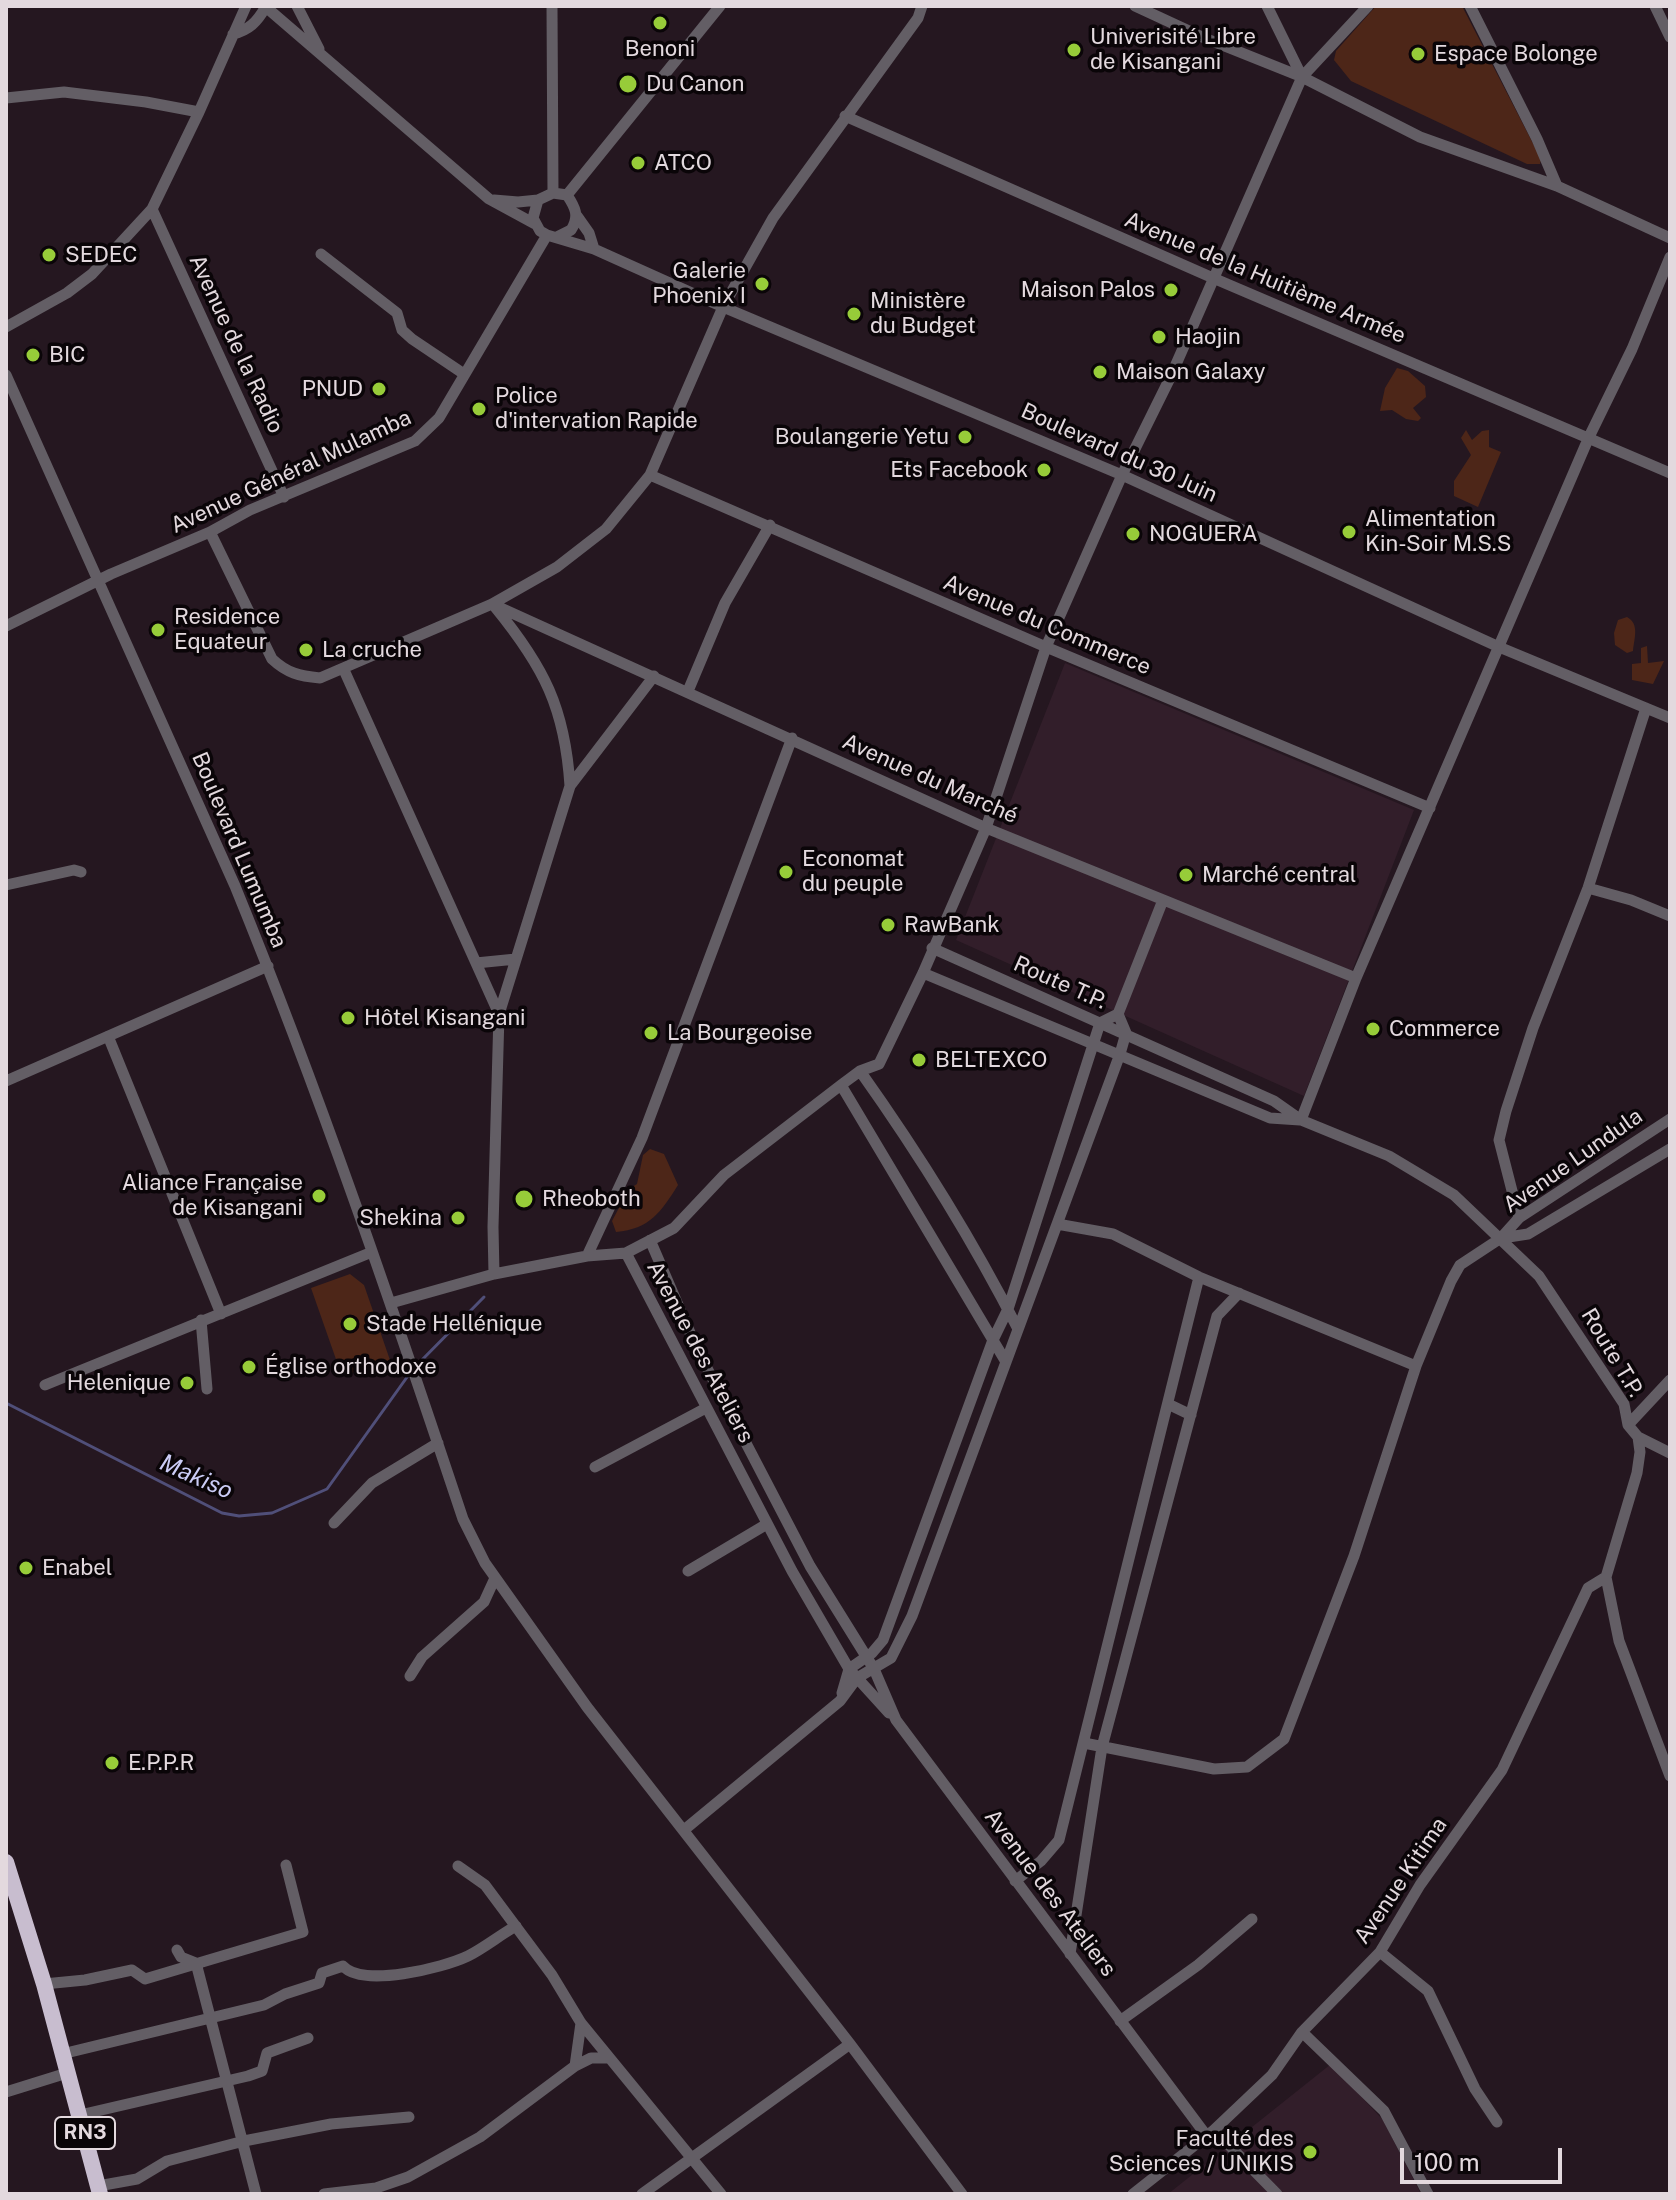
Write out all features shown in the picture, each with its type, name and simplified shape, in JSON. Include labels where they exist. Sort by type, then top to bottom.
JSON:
[{"type":"highway","name":"RN3","points":[[6,1862],[44,1984],[99,2190]]},
{"type":"street","points":[[6,327],[47,306],[92,274],[152,209],[246,6]]},
{"type":"street","points":[[297,6],[323,57]]},
{"type":"street","points":[[552,6],[553,193]]},
{"type":"street","points":[[567,195],[720,6]]},
{"type":"street","points":[[210,532],[272,659],[284,670],[298,676],[320,678],[492,604],[585,547],[606,529],[650,475],[723,307],[773,218],[918,18],[922,6]]},
{"type":"street","points":[[1135,6],[1302,77],[1420,137],[1557,186],[1670,238]]},
{"type":"street","points":[[1267,6],[1302,77]]},
{"type":"street","points":[[391,1303],[494,1274],[587,1256],[626,1253],[674,1228],[724,1175],[860,1071],[879,1064],[923,973],[986,828],[1046,647],[1122,475],[1170,378],[1302,77],[1368,6]]},
{"type":"street","points":[[1470,6],[1537,139],[1557,186]]},
{"type":"street","points":[[1655,6],[1670,37]]},
{"type":"street","points":[[233,34],[246,31],[269,7],[489,199],[552,236],[571,230],[577,216]]},
{"type":"street","points":[[6,98],[64,92],[199,112]]},
{"type":"street","name":"Avenue de la Huitième Armée","points":[[845,116],[1213,278],[1670,473]]},
{"type":"street","points":[[489,199],[518,202],[538,200],[553,193],[567,195],[589,233],[594,249]]},
{"type":"street","points":[[535,224],[533,212],[538,200]]},
{"type":"street","name":"Avenue de la Radio","points":[[152,209],[284,497]]},
{"type":"street","name":"Boulevard du 30 Juin","points":[[552,236],[594,249],[723,307],[1122,475],[1499,647],[1670,718]]},
{"type":"street","name":"Avenue Général Mulamba","points":[[6,626],[111,574],[210,532],[250,510],[415,441],[439,418],[552,236]]},
{"type":"street","points":[[321,254],[397,313],[402,330],[412,339],[464,374]]},
{"type":"street","points":[[1301,1120],[1356,978],[1670,257]]},
{"type":"street","name":"Boulevard Lumumba","points":[[6,375],[268,966],[323,1109],[463,1519],[474,1543],[495,1578],[587,1707],[850,2044],[962,2194]]},
{"type":"street","name":"Avenue du Commerce","points":[[650,475],[1046,647],[1430,808]]},
{"type":"street","points":[[688,691],[725,603],[770,525]]},
{"type":"street","points":[[492,604],[526,645],[546,680],[561,716],[568,749],[570,786]]},
{"type":"street","name":"Avenue du Marché","points":[[492,604],[986,828],[1356,978]]},
{"type":"street","points":[[344,670],[499,1014]]},
{"type":"street","points":[[494,1274],[499,1014],[570,786],[654,676]]},
{"type":"street","points":[[1519,1218],[1499,1140],[1533,1028],[1588,888],[1646,708]]},
{"type":"street","points":[[587,1256],[642,1138],[792,738]]},
{"type":"street","points":[[6,885],[74,870],[81,872]]},
{"type":"street","points":[[1588,888],[1631,900],[1670,916]]},
{"type":"street","points":[[684,1830],[840,1701],[853,1674],[883,1640],[993,1340],[1008,1309],[1100,1023],[1118,1014],[1163,900]]},
{"type":"street","name":"Route T.P.","points":[[932,948],[1274,1101],[1301,1120],[1401,1163],[1454,1195],[1539,1276],[1624,1404],[1628,1425],[1638,1437]]},
{"type":"street","points":[[476,963],[516,959]]},
{"type":"street","points":[[6,1081],[268,966]]},
{"type":"street","name":"Route T.P.","points":[[923,973],[1270,1118],[1301,1120]]},
{"type":"street","points":[[853,1674],[874,1669],[891,1658],[912,1616],[1120,1054],[1126,1033],[1118,1014]]},
{"type":"street","points":[[108,1036],[221,1314]]},
{"type":"street","points":[[860,1071],[914,1146],[1018,1329]]},
{"type":"street","points":[[841,1085],[1006,1362]]},
{"type":"street","name":"Avenue Lundula","points":[[1501,1238],[1519,1218],[1670,1119]]},
{"type":"street","name":"Avenue Lundula","points":[[1501,1238],[1528,1234],[1670,1149]]},
{"type":"street","points":[[1057,1224],[1113,1234],[1199,1277],[1416,1366]]},
{"type":"street","points":[[1084,1743],[1214,1769],[1247,1767],[1284,1739],[1354,1556],[1416,1366],[1460,1265],[1501,1238]]},
{"type":"street","name":"Avenue des Ateliers","points":[[650,1240],[697,1349],[810,1566],[874,1669],[896,1720]]},
{"type":"street","points":[[45,1385],[372,1252]]},
{"type":"street","name":"Avenue des Ateliers","points":[[626,1253],[767,1524],[853,1674],[896,1720],[1120,2021],[1210,2132],[1277,2194]]},
{"type":"street","points":[[1015,1881],[1041,1861],[1059,1840],[1199,1277]]},
{"type":"street","points":[[1070,1954],[1102,1747],[1217,1316],[1239,1293]]},
{"type":"street","points":[[201,1320],[207,1389]]},
{"type":"street","points":[[1628,1425],[1670,1380]]},
{"type":"street","points":[[1168,1404],[1191,1415]]},
{"type":"street","points":[[595,1467],[706,1408]]},
{"type":"street","points":[[1638,1437],[1670,1453]]},
{"type":"street","points":[[1638,1437],[1640,1452],[1637,1473],[1606,1577],[1619,1641],[1670,1776]]},
{"type":"street","points":[[334,1523],[372,1483],[438,1443]]},
{"type":"street","points":[[688,1571],[767,1524]]},
{"type":"street","name":"Avenue Kitima","points":[[1133,2194],[1148,2190],[1272,2075],[1302,2032],[1380,1952],[1420,1885],[1502,1770],[1588,1588],[1606,1577]]},
{"type":"street","points":[[410,1676],[422,1657],[484,1602],[495,1578]]},
{"type":"street","points":[[44,1984],[85,1980],[132,1970],[145,1979],[303,1932],[286,1865]]},
{"type":"street","points":[[458,1866],[485,1885],[552,1975],[581,2023],[721,2194]]},
{"type":"street","points":[[1120,2021],[1198,1965],[1252,1919]]},
{"type":"street","points":[[62,2054],[264,2005],[285,1994],[319,1983],[322,1973],[343,1966],[349,1973],[374,1978],[467,1957],[516,1926]]},
{"type":"street","points":[[177,1950],[181,1957],[196,1963]]},
{"type":"street","points":[[1380,1952],[1428,1991],[1475,2089],[1497,2122]]},
{"type":"street","points":[[196,1963],[256,2194]]},
{"type":"street","points":[[575,2066],[581,2023]]},
{"type":"street","points":[[1302,2032],[1384,2111],[1428,2194]]},
{"type":"street","points":[[80,2115],[262,2071],[267,2053],[308,2038]]},
{"type":"street","points":[[642,2194],[850,2044]]},
{"type":"street","points":[[324,2194],[376,2188],[408,2177],[480,2137],[575,2066],[591,2058],[609,2058]]},
{"type":"street","points":[[6,2092],[67,2073]]},
{"type":"street","points":[[99,2190],[137,2179],[167,2161],[244,2141],[331,2124],[409,2117]]},
{"type":"shaded area","points":[[1376,6],[1462,6],[1541,159],[1540,164],[1527,164],[1351,81],[1334,60],[1336,51]]},
{"type":"shaded area","points":[[1397,368],[1408,371],[1425,386],[1426,397],[1413,408],[1421,418],[1418,421],[1406,419],[1392,410],[1380,411],[1385,388]]},
{"type":"shaded area","points":[[1466,430],[1472,440],[1482,431],[1489,430],[1489,447],[1501,452],[1478,507],[1454,496],[1454,481],[1471,455],[1461,438]]},
{"type":"shaded area","points":[[1627,617],[1634,624],[1635,632],[1633,651],[1627,653],[1615,645],[1614,633],[1618,620]]},
{"type":"shaded area","points":[[1647,646],[1648,663],[1664,661],[1653,684],[1632,680],[1632,664],[1641,663],[1641,648]]},
{"type":"shaded area","name":"Marché central","points":[[1065,663],[1414,810],[1304,1096],[956,940]]},
{"type":"shaded area","points":[[650,1149],[664,1154],[678,1185],[653,1218],[638,1227],[616,1232],[612,1221],[629,1189],[637,1184],[643,1155]]},
{"type":"shaded area","name":"Stade Hellénique","points":[[350,1274],[364,1285],[390,1360],[351,1373],[338,1365],[311,1288]]},
{"type":"shaded area","name":"Faculté des Sciences / UNIKIS","points":[[1331,2064],[1383,2120],[1421,2194],[1168,2194]]},
{"type":"waterway","name":"Makiso","points":[[415,1367],[484,1297]]},
{"type":"waterway","name":"Makiso","points":[[6,1403],[222,1513],[239,1516],[272,1513],[327,1489],[410,1373]]},
{"type":"place","name":"Benoni","points":[[660,23]]},
{"type":"place","name":"Univerisité Libre de Kisangani","points":[[1074,50]]},
{"type":"place","name":"Espace Bolonge","points":[[1418,54]]},
{"type":"place","name":"Du Canon","points":[[628,84]]},
{"type":"place","name":"ATCO","points":[[638,163]]},
{"type":"place","name":"SEDEC","points":[[49,255]]},
{"type":"place","name":"Galerie Phoenix I","points":[[762,284]]},
{"type":"place","name":"Maison Palos","points":[[1171,290]]},
{"type":"place","name":"Ministère du Budget","points":[[854,314]]},
{"type":"place","name":"Haojin","points":[[1159,337]]},
{"type":"place","name":"BIC","points":[[33,355]]},
{"type":"place","name":"Maison Galaxy","points":[[1100,372]]},
{"type":"place","name":"PNUD","points":[[379,389]]},
{"type":"place","name":"Police d'intervation Rapide","points":[[479,409]]},
{"type":"place","name":"Boulangerie Yetu","points":[[965,437]]},
{"type":"place","name":"Ets Facebook","points":[[1044,470]]},
{"type":"place","name":"Alimentation Kin-Soir M.S.S","points":[[1349,532]]},
{"type":"place","name":"NOGUERA","points":[[1133,534]]},
{"type":"place","name":"Residence Equateur","points":[[158,630]]},
{"type":"place","name":"La cruche","points":[[306,650]]},
{"type":"place","name":"Economat du peuple","points":[[786,872]]},
{"type":"place","name":"Marché central","points":[[1186,875]]},
{"type":"place","name":"RawBank","points":[[888,925]]},
{"type":"place","name":"Hôtel Kisangani","points":[[348,1018]]},
{"type":"place","name":"Commerce","points":[[1373,1029]]},
{"type":"place","name":"La Bourgeoise","points":[[651,1033]]},
{"type":"place","name":"BELTEXCO","points":[[919,1060]]},
{"type":"place","name":"Aliance Française de Kisangani","points":[[319,1196]]},
{"type":"place","name":"Rheoboth","points":[[524,1199]]},
{"type":"place","name":"Shekina","points":[[458,1218]]},
{"type":"place","name":"Stade Hellénique","points":[[350,1324]]},
{"type":"place","name":"Église orthodoxe","points":[[249,1367]]},
{"type":"place","name":"Helenique","points":[[187,1383]]},
{"type":"place","name":"Enabel","points":[[26,1568]]},
{"type":"place","name":"E.P.P.R","points":[[112,1763]]},
{"type":"place","name":"Faculté des Sciences / UNIKIS","points":[[1310,2152]]}]
